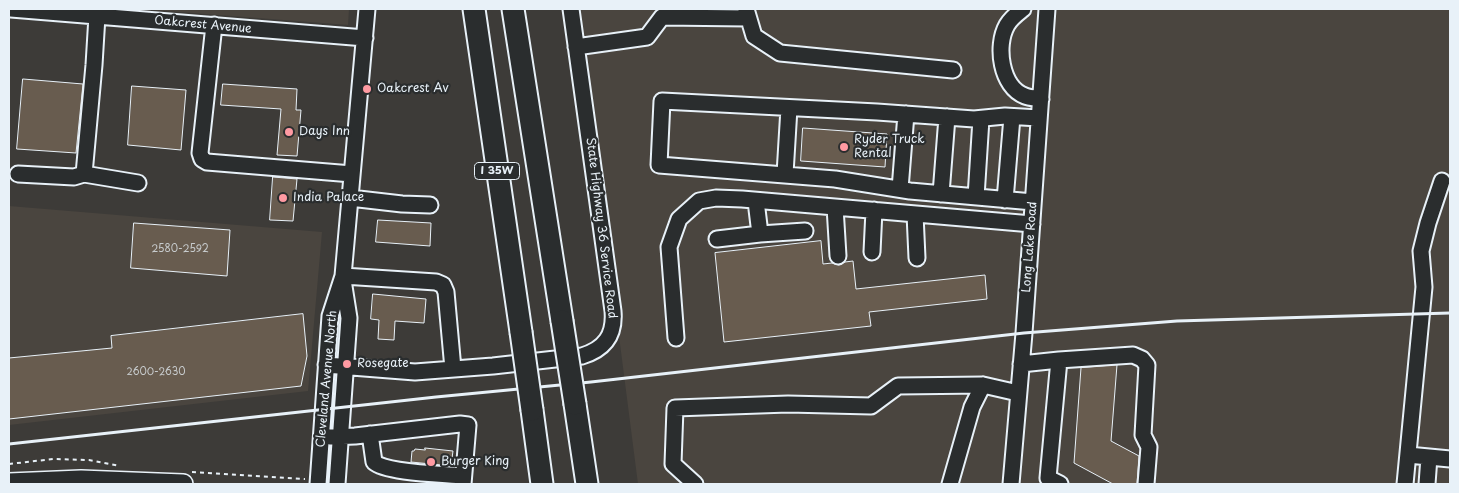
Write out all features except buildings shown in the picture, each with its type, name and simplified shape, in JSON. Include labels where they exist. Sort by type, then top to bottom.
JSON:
[{"type":"highway","name":"I 35W","points":[[474,9],[542,484]]},
{"type":"highway","name":"I 35W","points":[[513,9],[587,484]]},
{"type":"main road","points":[[9,483],[99,481],[183,484]]},
{"type":"street","name":"Oakcrest Avenue","points":[[11,9],[365,38]]},
{"type":"street","name":"Cleveland Avenue North","points":[[318,484],[330,316],[343,276],[367,9]]},
{"type":"street","name":"State Highway 36 Service Road","points":[[326,365],[415,372],[493,366],[582,356],[600,348],[607,340],[614,322],[613,311],[571,9]]},
{"type":"street","points":[[1024,9],[1016,14],[1007,25],[1002,39],[1000,55],[1002,67],[1016,90],[1025,96],[1041,98]]},
{"type":"street","name":"Long Lake Road","points":[[1011,484],[1047,9]]},
{"type":"street","points":[[576,47],[647,37],[662,17],[747,13],[754,36],[780,53],[953,70]]},
{"type":"street","points":[[84,174],[97,16]]},
{"type":"street","points":[[214,26],[200,153],[202,159],[207,162],[352,174]]},
{"type":"street","points":[[1033,202],[900,190],[835,178],[659,164],[662,101],[906,114],[974,120],[1012,116],[1039,118]]},
{"type":"street","points":[[785,174],[789,108]]},
{"type":"street","points":[[900,190],[906,114]]},
{"type":"street","points":[[1005,200],[1012,116]]},
{"type":"street","points":[[941,194],[947,117]]},
{"type":"street","points":[[976,197],[981,119]]},
{"type":"street","points":[[18,174],[74,177],[84,174],[138,183]]},
{"type":"street","points":[[1405,484],[1424,287],[1421,251],[1442,181]]},
{"type":"street","points":[[350,198],[430,205]]},
{"type":"street","points":[[676,338],[669,246],[678,219],[699,202],[716,198],[1032,224]]},
{"type":"street","points":[[756,201],[760,234]]},
{"type":"street","points":[[835,207],[838,256]]},
{"type":"street","points":[[872,252],[874,210]]},
{"type":"street","points":[[915,214],[917,258]]},
{"type":"street","points":[[717,238],[804,230]]},
{"type":"street","points":[[343,276],[436,282],[443,285],[446,292],[453,369]]},
{"type":"street","name":"Cleveland Avenue North","points":[[337,484],[349,318],[343,276]]},
{"type":"street","points":[[1021,364],[1133,355],[1142,359],[1147,365],[1143,435],[1149,447],[1146,484]]},
{"type":"street","points":[[1058,360],[1048,478],[1060,484]]},
{"type":"street","points":[[950,484],[972,407],[983,385]]},
{"type":"street","points":[[695,484],[673,464],[675,408],[788,404],[871,406],[898,386],[983,385],[1018,393]]},
{"type":"street","points":[[322,436],[340,437],[460,424],[468,425],[463,480],[378,466],[374,462],[370,434]]},
{"type":"street","points":[[1408,455],[1450,459]]},
{"type":"street","points":[[1427,484],[1429,457]]},
{"type":"shaded area","points":[[141,9],[349,9],[348,25]]},
{"type":"shaded area","points":[[577,9],[1450,9],[1450,484],[638,484]]},
{"type":"shaded area","points":[[9,206],[322,232],[308,391],[9,425]]},
{"type":"railway","points":[[9,444],[436,397],[591,382],[1024,333],[1177,321],[1450,313]]},
{"type":"place","name":"Oakcrest Av","points":[[367,89]]},
{"type":"place","name":"Days Inn","points":[[289,132]]},
{"type":"place","name":"Ryder Truck Rental","points":[[844,147]]},
{"type":"place","name":"India Palace","points":[[283,198]]},
{"type":"place","name":"Rosegate","points":[[347,364]]},
{"type":"place","name":"Burger King","points":[[431,462]]}]
